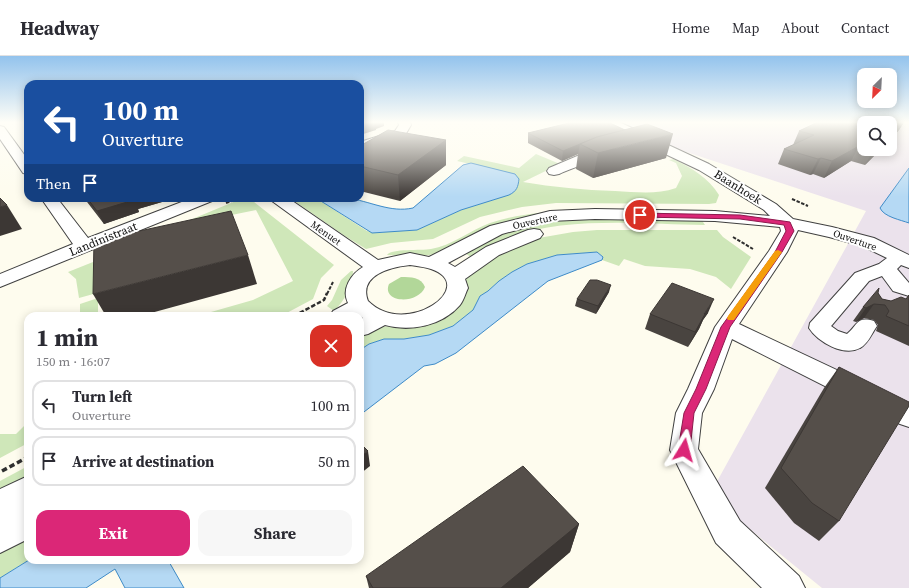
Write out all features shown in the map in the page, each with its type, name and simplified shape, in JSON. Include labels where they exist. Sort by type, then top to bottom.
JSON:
[{"type":"street","points":[[12,147],[24,164]]},
{"type":"street","points":[[554,171],[587,157],[621,147]]},
{"type":"street","name":"Baanhoek","points":[[660,147],[704,166],[770,207],[789,227]]},
{"type":"street","points":[[52,202],[84,246]]},
{"type":"street","name":"Landinistraat","points":[[0,281],[196,202]]},
{"type":"street","name":"Menuet","points":[[284,202],[376,267]]},
{"type":"street","name":"Ouverture","points":[[433,262],[496,230],[550,216],[595,214],[715,216],[789,227],[898,263]]},
{"type":"street","name":"Ouverture","points":[[455,277],[489,252],[507,243],[537,233],[563,228],[603,226],[789,227]]},
{"type":"street","points":[[787,588],[728,532],[684,450],[689,413],[701,389],[726,327],[775,257],[789,227]]},
{"type":"street","points":[[410,259],[433,262],[447,269],[455,277],[458,285],[457,294],[452,303],[442,311],[429,317],[397,321],[382,318],[370,313],[360,305],[356,298],[358,283],[364,276],[376,267],[387,262],[410,259]]},
{"type":"street","points":[[866,326],[857,339],[851,343],[825,335],[820,328],[821,323],[862,277],[898,263],[905,289],[888,294],[884,300]]},
{"type":"street","points":[[348,312],[360,305]]},
{"type":"street","points":[[364,327],[382,318]]},
{"type":"street","points":[[726,327],[909,416]]},
{"type":"street","points":[[0,505],[24,492]]},
{"type":"street","points":[[0,537],[24,523]]},
{"type":"path","points":[[0,472],[24,459]]},
{"type":"shaded area","points":[[671,147],[857,147],[857,156],[897,156],[897,147],[909,147],[909,588],[822,588],[709,496],[866,211]]},
{"type":"green space","points":[[536,154],[560,164],[523,182],[592,190],[661,192],[676,188],[682,176],[676,163],[669,160],[674,159],[693,170],[710,183],[719,195],[716,203],[709,204],[556,203],[522,207],[480,217],[433,239],[391,243],[366,249],[296,202],[322,202],[367,231],[380,233],[389,231],[417,230],[461,210],[509,195],[515,174],[457,161],[464,156],[519,168]]},
{"type":"green space","points":[[233,202],[254,202],[334,265],[321,278],[313,299],[289,312],[211,312],[253,300],[293,281],[256,210],[173,227]]},
{"type":"green space","points":[[572,210],[703,210],[705,213],[566,213],[437,254],[421,256],[387,255],[395,251],[426,250],[446,245],[483,226],[510,217]]},
{"type":"green space","points":[[613,218],[701,219],[705,225],[606,223],[556,226],[532,230],[510,237],[471,257],[463,252],[493,236],[523,227],[552,222]]},
{"type":"green space","points":[[597,230],[717,230],[723,237],[751,257],[731,289],[716,277],[690,269],[645,266],[624,259],[619,266],[602,260],[603,257],[597,252],[557,255],[527,264],[512,272],[480,296],[473,310],[453,326],[429,335],[404,339],[384,339],[364,347],[364,332],[379,327],[411,325],[492,256],[533,239],[573,232]]},
{"type":"green space","points":[[98,260],[97,293],[79,298],[76,279],[68,272]]},
{"type":"green space","points":[[353,271],[353,277],[350,288],[334,311],[327,306],[332,300],[341,280]]},
{"type":"green space","points":[[401,277],[418,279],[425,287],[421,293],[415,297],[408,299],[395,298],[390,295],[388,290],[389,284]]},
{"type":"green space","points":[[98,298],[98,312],[80,312],[80,304]]},
{"type":"green space","points":[[24,426],[24,445],[0,458],[0,434],[16,434]]},
{"type":"green space","points":[[24,468],[24,484],[0,497],[0,481]]},
{"type":"green space","points":[[24,533],[24,563],[0,578],[0,548]]},
{"type":"water","points":[[471,163],[515,174],[519,179],[517,188],[509,195],[461,210],[417,230],[372,233],[322,202],[364,201],[388,208],[413,208],[463,165]]},
{"type":"water","points":[[909,168],[909,223],[885,214],[880,208]]},
{"type":"water","points":[[597,252],[603,257],[602,260],[548,281],[456,353],[435,364],[424,366],[364,412],[364,347],[384,339],[404,339],[429,335],[453,326],[473,310],[480,296],[512,272],[527,264],[557,255]]},
{"type":"water","points":[[24,563],[170,564],[184,588],[125,588],[115,569],[86,588],[0,588],[0,578]]},
{"type":"building","points":[[364,147],[437,147],[398,175],[364,167]]},
{"type":"building","points":[[555,147],[573,147],[563,151]]},
{"type":"building","points":[[586,147],[622,147],[598,153]]},
{"type":"building","points":[[789,147],[857,147],[832,161],[821,158],[818,159],[784,149]]},
{"type":"building","points":[[0,198],[7,205],[0,207]]},
{"type":"building","points":[[90,202],[127,202],[97,211]]},
{"type":"building","points":[[231,211],[248,255],[93,294],[94,240],[117,235],[124,237],[121,235]]},
{"type":"building","points":[[590,280],[597,280],[611,285],[598,306],[577,299]]},
{"type":"building","points":[[672,283],[714,299],[695,332],[650,314]]},
{"type":"building","points":[[879,288],[878,293],[882,299],[891,301],[901,297],[906,299],[909,295],[909,326],[886,316],[889,311],[885,305],[874,304],[866,308],[863,307]]},
{"type":"building","points":[[839,367],[909,402],[909,406],[839,521],[812,503],[781,468]]},
{"type":"building","points":[[364,447],[368,451],[364,454]]},
{"type":"building","points":[[523,466],[579,524],[501,588],[373,588],[366,576]]},
{"type":"slow traffic","points":[[731,318],[778,252]]},
{"type":"route","points":[[640,215],[740,217],[787,223],[790,231],[778,252],[726,327],[701,389],[689,413],[684,450]]}]
